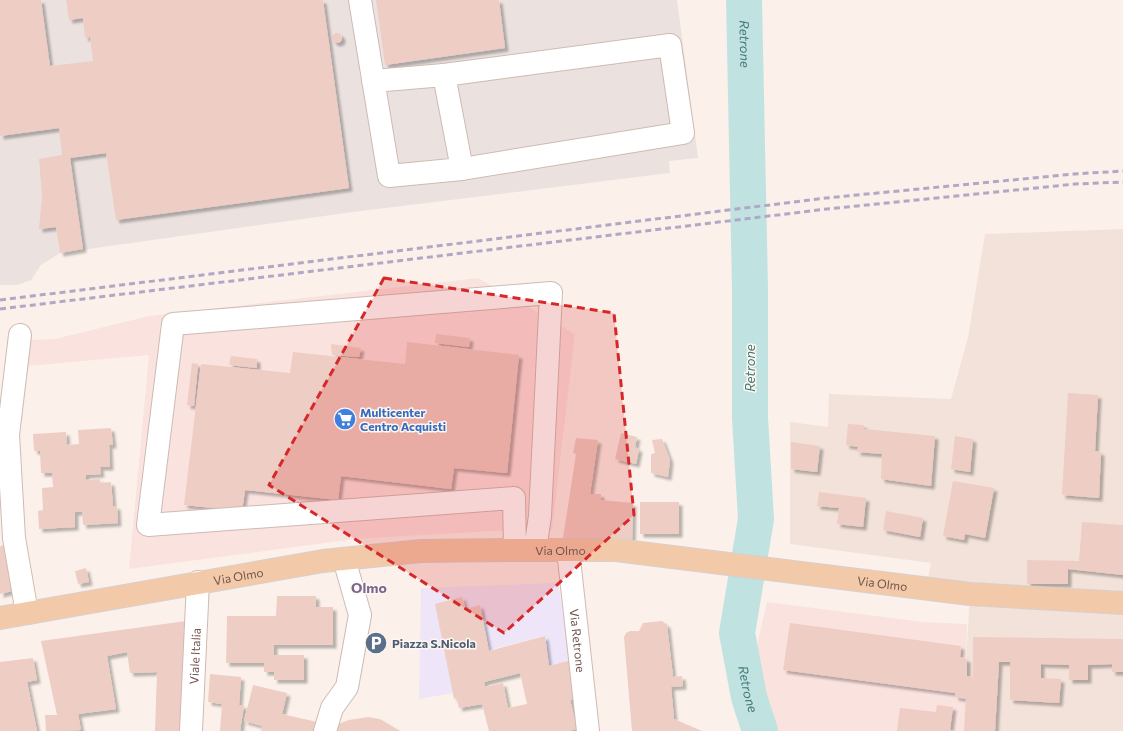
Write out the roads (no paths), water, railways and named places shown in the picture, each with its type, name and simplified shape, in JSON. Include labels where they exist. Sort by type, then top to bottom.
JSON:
[{"type":"main road","name":"Via Olmo","points":[[0,618],[323,560],[421,551],[616,550],[970,594],[1123,603]]},
{"type":"street","points":[[360,0],[373,81],[389,176],[462,169],[683,133],[670,45],[444,75],[373,81]]},
{"type":"street","points":[[444,75],[462,169]]},
{"type":"street","points":[[551,293],[540,516],[525,550],[514,498],[148,525],[173,324],[551,293]]},
{"type":"street","points":[[20,335],[8,435],[14,538],[27,613]]},
{"type":"street","name":"Via Retrone","points":[[568,550],[588,731]]},
{"type":"street","points":[[325,731],[332,708],[347,687],[360,615],[344,559]]},
{"type":"street","name":"Viale Italia","points":[[191,731],[198,582]]},
{"type":"waterway","name":"Retrone","points":[[744,0],[750,288],[750,418],[756,519],[737,633],[749,697],[760,731]]},
{"type":"railway","points":[[0,300],[826,198],[1074,174],[1123,171]]},
{"type":"railway","points":[[0,309],[827,209],[1075,184],[1123,182]]},
{"type":"place","name":"Multicenter Centro Acquisti","points":[[345,419]]},
{"type":"place","name":"Piazza S.Nicola","points":[[376,643]]},
{"type":"district","name":"Olmo","points":[[369,587]]}]
